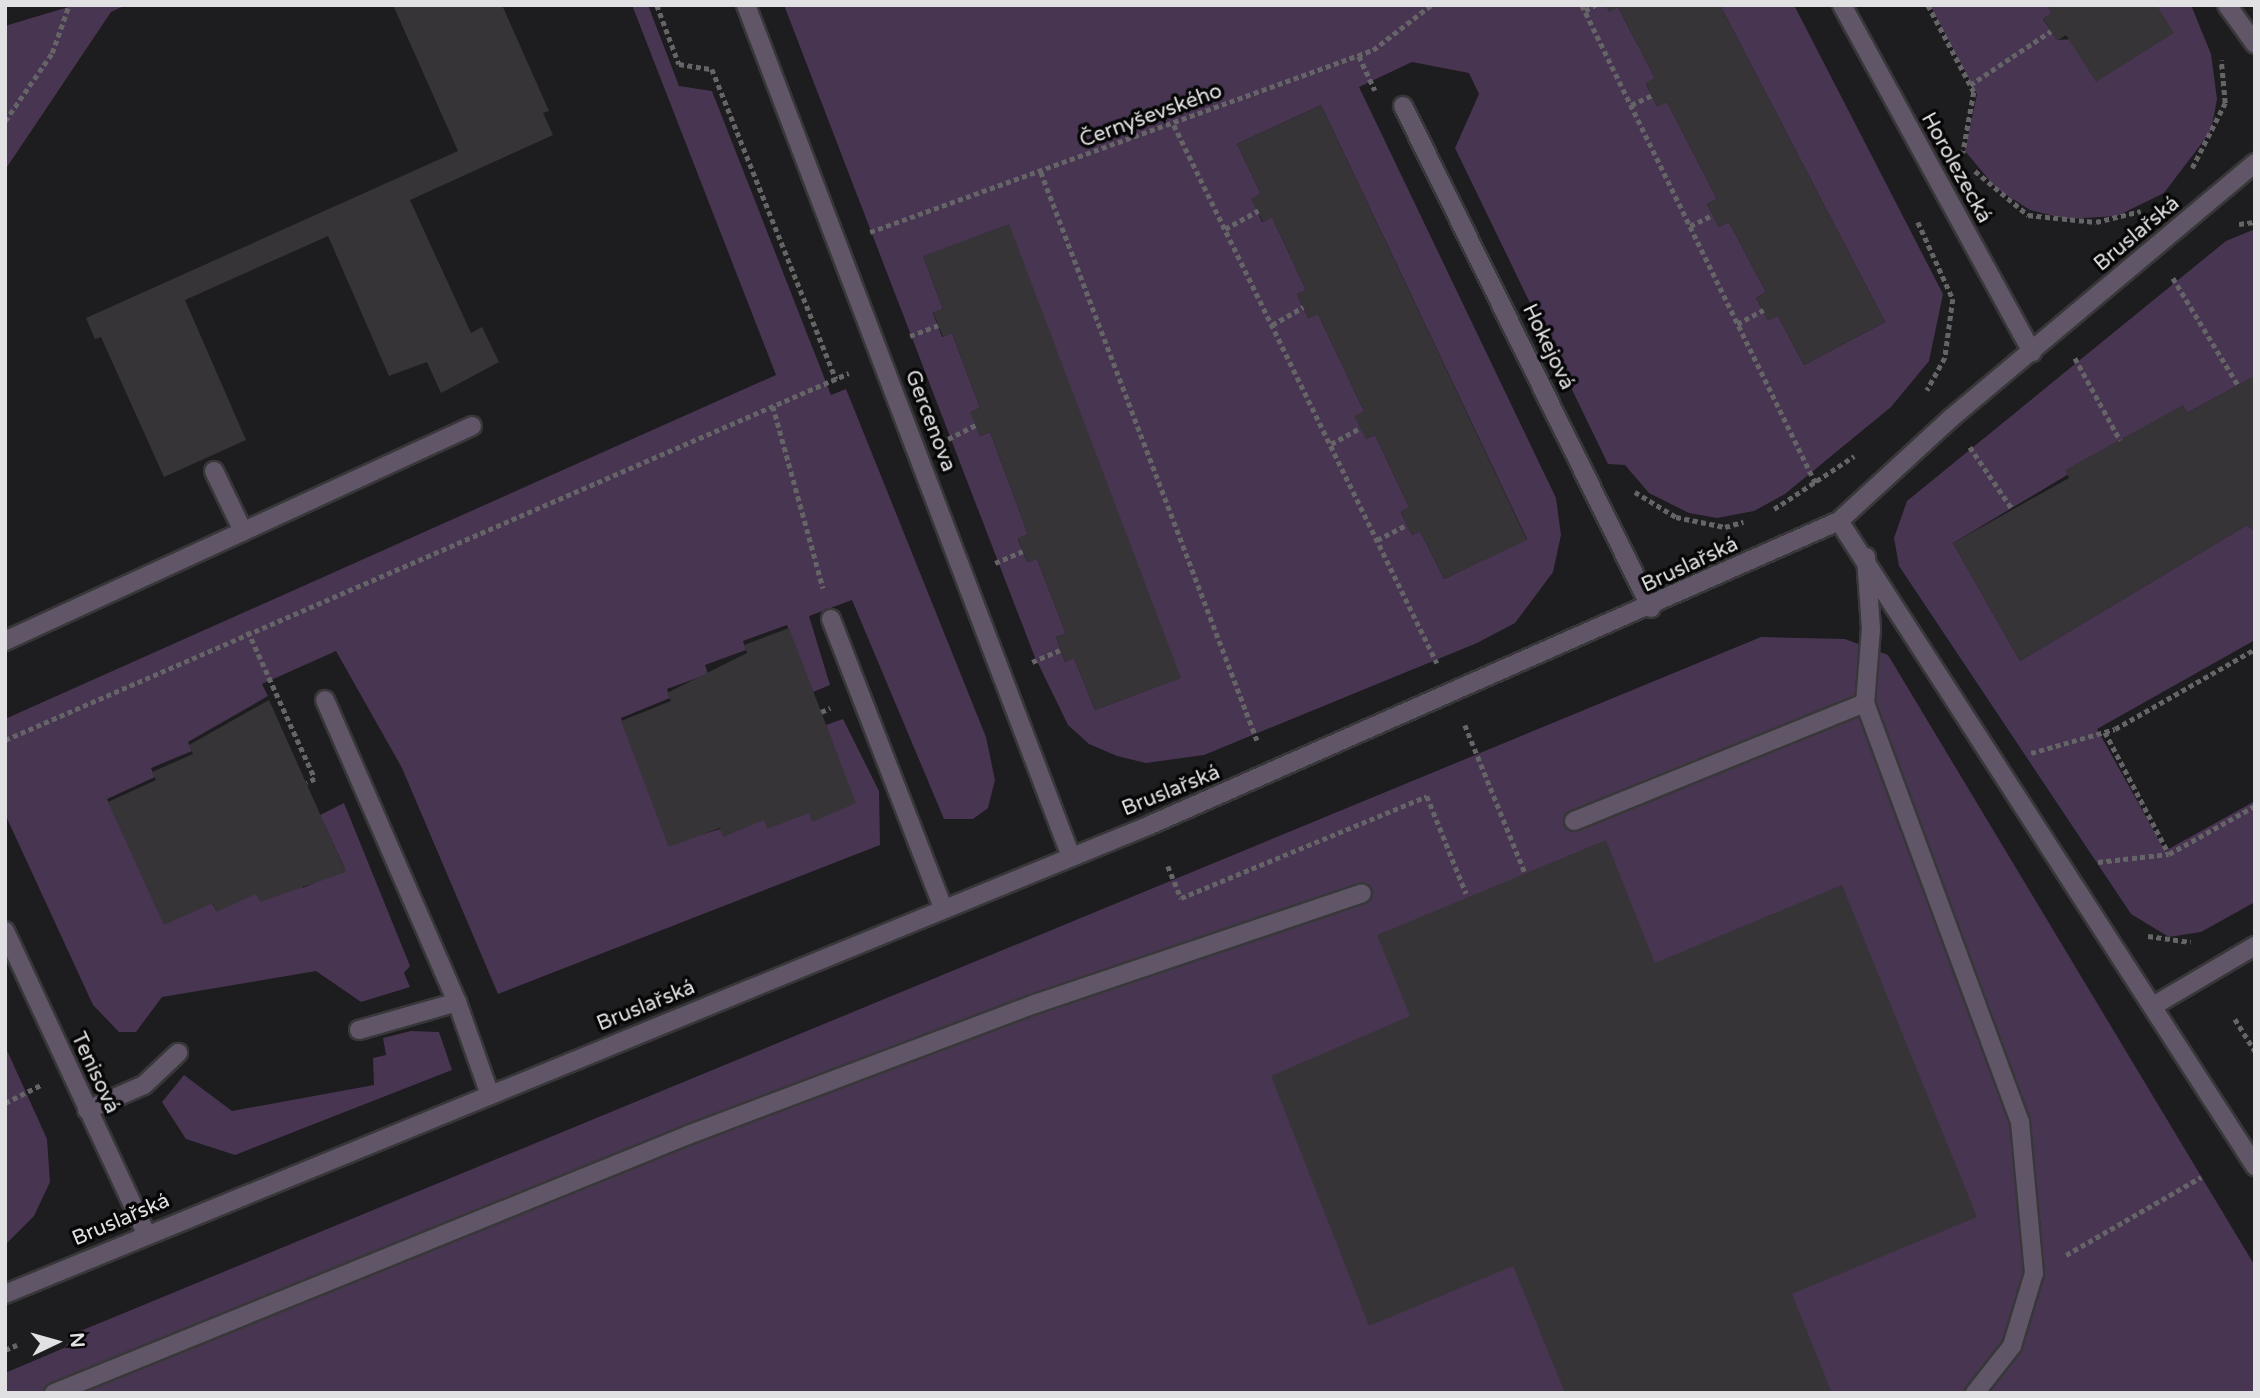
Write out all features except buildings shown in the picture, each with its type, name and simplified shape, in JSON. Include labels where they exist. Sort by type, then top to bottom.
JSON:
[{"type":"street","name":"Gercenova","points":[[746,5],[1070,854]]},
{"type":"street","name":"Horolezecká","points":[[1842,5],[2032,352]]},
{"type":"street","points":[[2227,5],[2255,44]]},
{"type":"street","name":"Hokejová","points":[[1403,106],[1651,608]]},
{"type":"street","name":"Bruslařská","points":[[5,1294],[146,1233],[490,1095],[1453,696],[1839,521],[2032,352],[2255,163]]},
{"type":"street","points":[[5,641],[472,426]]},
{"type":"street","points":[[214,471],[243,531]]},
{"type":"street","points":[[1839,521],[1867,557],[2255,1166]]},
{"type":"street","points":[[1867,557],[1871,629],[1865,703],[2021,1122],[2035,1273],[2012,1346],[1975,1393]]},
{"type":"street","points":[[831,619],[943,908]]},
{"type":"street","points":[[325,700],[457,1002],[490,1095]]},
{"type":"street","points":[[1574,821],[1865,703]]},
{"type":"street","points":[[54,1393],[688,1135],[1035,1004],[1362,893]]},
{"type":"street","name":"Tenisová","points":[[5,931],[146,1233]]},
{"type":"street","points":[[2153,1006],[2255,946]]},
{"type":"street","points":[[359,1030],[457,1002]]},
{"type":"street","points":[[87,1110],[144,1085],[178,1053]]},
{"type":"path","points":[[5,121],[52,53],[69,5]]},
{"type":"path","points":[[657,5],[679,64],[712,69],[836,379]]},
{"type":"path","name":"Černyševského","points":[[869,233],[1174,125],[1373,50],[1431,5]]},
{"type":"path","points":[[1595,5],[1584,8],[1816,484]]},
{"type":"path","points":[[1928,5],[1970,85],[1962,156],[1996,193],[2028,215],[2096,222],[2152,208]]},
{"type":"path","points":[[1970,85],[2051,31]]},
{"type":"path","points":[[2183,181],[2211,141],[2225,103],[2218,49]]},
{"type":"path","points":[[1631,105],[1651,95]]},
{"type":"path","points":[[1174,125],[1453,696],[1525,873]]},
{"type":"path","points":[[1041,172],[1260,746]]},
{"type":"path","points":[[1225,229],[1258,211]]},
{"type":"path","points":[[1690,226],[1713,215]]},
{"type":"path","points":[[1915,215],[1952,299],[1945,358],[1923,396]]},
{"type":"path","points":[[2163,286],[2184,269]]},
{"type":"path","points":[[2173,278],[2238,385]]},
{"type":"path","points":[[1272,324],[1303,307]]},
{"type":"path","points":[[1737,324],[1762,310]]},
{"type":"path","points":[[908,336],[938,324]]},
{"type":"path","points":[[2064,367],[2084,350]]},
{"type":"path","points":[[2075,358],[2120,440]]},
{"type":"path","points":[[5,740],[248,631],[882,360]]},
{"type":"path","points":[[773,406],[831,619]]},
{"type":"path","points":[[947,439],[976,425]]},
{"type":"path","points":[[1331,444],[1360,428]]},
{"type":"path","points":[[1959,453],[1979,436]]},
{"type":"path","points":[[1969,445],[2013,510]]},
{"type":"path","points":[[1763,514],[1816,484],[1867,446]]},
{"type":"path","points":[[1623,483],[1676,517],[1725,527],[1754,520]]},
{"type":"path","points":[[1377,540],[1407,525]]},
{"type":"path","points":[[993,564],[1023,551]]},
{"type":"path","points":[[248,631],[315,779],[306,783]]},
{"type":"path","points":[[2027,754],[2105,732],[2255,649]]},
{"type":"path","points":[[1031,662],[1060,650]]},
{"type":"path","points":[[2105,732],[2169,855]]},
{"type":"path","points":[[1168,866],[1181,898],[1427,796],[1466,893]]},
{"type":"path","points":[[2095,872],[2090,862],[2169,855],[2255,806]]},
{"type":"path","points":[[2144,934],[2196,942]]},
{"type":"path","points":[[2235,1019],[2255,1051]]},
{"type":"path","points":[[5,1103],[41,1085]]},
{"type":"path","points":[[2035,1273],[2202,1177]]},
{"type":"path","points":[[5,1350],[17,1345]]},
{"type":"shaded area","points":[[75,5],[126,5],[111,12],[5,170],[5,26]]},
{"type":"shaded area","points":[[632,5],[648,5],[679,86],[712,91],[831,395],[846,389],[986,737],[995,780],[988,808],[973,819],[944,819],[852,600],[809,616],[830,685],[813,692],[787,625],[743,641],[746,650],[705,665],[708,674],[667,689],[670,698],[621,718],[668,844],[763,817],[809,811],[811,818],[854,801],[826,725],[843,719],[879,791],[880,845],[498,994],[402,768],[336,651],[262,684],[268,696],[188,742],[192,751],[151,768],[155,777],[107,799],[163,922],[211,900],[215,909],[255,890],[299,880],[303,888],[345,869],[320,815],[344,803],[410,966],[404,973],[410,987],[361,1002],[316,971],[162,997],[136,1032],[119,1032],[93,1005],[5,814],[5,719],[776,375]]},
{"type":"shaded area","points":[[784,5],[1618,7],[1655,78],[1646,84],[1657,106],[1667,102],[1717,199],[1707,204],[1719,227],[1729,222],[1766,292],[1756,298],[1768,320],[1778,316],[1804,365],[1885,322],[1720,5],[1794,5],[1943,294],[1929,361],[1891,407],[1785,494],[1754,511],[1717,518],[1689,513],[1649,493],[1625,465],[1608,464],[1455,148],[1479,94],[1469,73],[1412,62],[1359,87],[1556,498],[1561,535],[1553,572],[1515,623],[1477,643],[1204,755],[1146,763],[1117,756],[1089,744],[1068,725],[1034,655]],"holes":[[[1321,105],[1527,539],[1444,579],[1420,531],[1412,535],[1407,525],[1401,512],[1409,507],[1375,435],[1366,439],[1364,411],[1318,314],[1308,318],[1297,294],[1306,290],[1272,217],[1262,222],[1252,199],[1261,194],[1237,144]],[[923,256],[1180,678],[1095,710],[1074,658],[1065,662],[1056,637],[1066,634],[1037,559],[1027,562],[1018,539],[1028,534],[990,432],[980,436],[971,412],[980,408],[952,333],[942,337],[933,313],[943,309]]]},
{"type":"shaded area","points":[[1930,5],[2047,5],[2052,13],[2043,19],[2057,40],[2173,33],[2156,5],[2191,5],[2211,54],[2217,99],[2211,131],[2164,193],[2117,216],[2066,219],[2030,210],[1996,188],[1965,151],[1977,94]]},
{"type":"shaded area","points":[[2255,229],[2255,376],[2187,413],[2183,406],[1953,543],[2020,661],[2247,525],[2255,531],[2255,640],[2097,729],[2165,851],[2255,801],[2255,902],[2201,932],[2169,937],[2131,914],[1899,566],[1894,538],[1907,501],[2226,241]]},
{"type":"shaded area","points":[[1761,637],[1845,639],[1888,655],[2255,1266],[2255,1393],[5,1393],[5,1373],[64,1348],[78,1332]]},
{"type":"shaded area","points":[[411,1031],[439,1032],[452,1070],[235,1155],[186,1139],[162,1102],[184,1075],[232,1111],[374,1085],[373,1058],[386,1055],[383,1038]]},
{"type":"shaded area","points":[[5,1046],[47,1139],[50,1182],[34,1216],[5,1245]]}]
